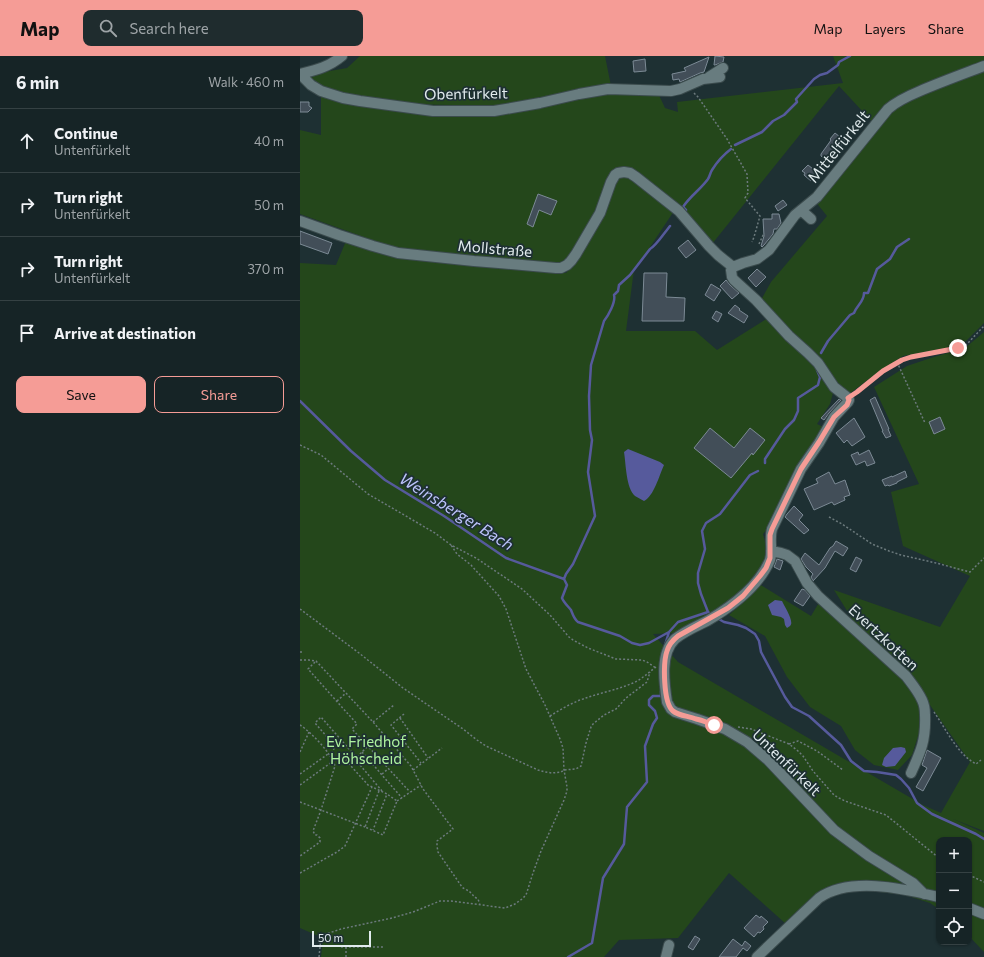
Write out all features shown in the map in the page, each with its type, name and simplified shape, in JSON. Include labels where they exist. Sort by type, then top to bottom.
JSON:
[{"type":"street","points":[[300,74],[323,68],[342,56]]},
{"type":"street","name":"Mittelfürkelt","points":[[733,267],[757,258],[769,250],[795,215],[817,197],[888,109],[899,100],[932,85],[984,66]]},
{"type":"street","name":"Obenfürkelt","points":[[300,74],[311,85],[321,91],[343,98],[433,110],[494,111],[547,102],[608,89],[671,91],[686,87],[721,73]]},
{"type":"street","name":"Mollstraße","points":[[300,221],[380,248],[398,252],[474,261],[561,268],[569,263],[576,254],[600,213],[611,182],[618,173],[624,172],[630,173],[636,177],[679,211],[709,246],[733,267]]},
{"type":"street","points":[[801,210],[811,219]]},
{"type":"street","points":[[733,267],[731,274],[734,280],[756,300],[789,336],[818,363],[834,387],[848,398]]},
{"type":"street","name":"Untenfürkelt","points":[[848,398],[848,402],[829,424],[801,469],[792,487],[770,535],[771,551],[766,568],[743,596],[722,612],[678,636],[672,642],[666,656],[665,664],[667,702],[673,711],[725,729],[739,737],[763,756],[841,836],[869,856],[913,883],[924,894]]},
{"type":"street","name":"Evertzkotten","points":[[771,551],[787,555],[795,561],[807,583],[818,596],[906,676],[916,689],[923,701],[925,718],[924,740],[911,773]]},
{"type":"street","points":[[757,957],[815,901],[829,893],[849,887],[869,886],[884,887],[936,896]]},
{"type":"street","points":[[972,909],[984,914]]},
{"type":"street","points":[[666,957],[669,945]]},
{"type":"path","points":[[686,87],[698,97],[715,121],[747,174],[748,194],[745,198],[760,216],[752,242]]},
{"type":"path","points":[[759,244],[764,233]]},
{"type":"path","points":[[848,398],[883,371],[898,362],[911,357],[963,346],[967,344],[984,326]]},
{"type":"path","points":[[898,362],[926,423]]},
{"type":"path","points":[[300,445],[321,455],[368,494],[435,533],[451,545],[479,560],[522,588],[550,615],[569,638],[616,659],[642,660],[656,667],[665,675]]},
{"type":"path","points":[[829,517],[872,544],[901,555],[970,572],[984,558]]},
{"type":"path","points":[[319,957],[321,937],[329,932],[392,918],[413,912],[440,901],[500,907],[509,907],[518,902],[526,895],[541,851],[567,791],[563,748],[550,716],[526,669],[509,615],[503,602],[471,565],[457,554],[451,545]]},
{"type":"path","points":[[300,608],[360,653],[403,688],[486,746],[538,770],[552,773],[576,769],[581,766],[591,727],[604,715],[616,709],[626,698],[647,682],[650,672]]},
{"type":"path","points":[[300,660],[316,661],[373,722],[413,770],[423,789],[453,829],[437,841],[436,846],[438,852],[462,887],[478,899],[480,905]]},
{"type":"path","points":[[316,661],[308,669],[357,724],[352,729],[410,792]]},
{"type":"path","points":[[550,716],[582,699],[606,693],[633,683],[644,677],[656,667]]},
{"type":"path","points":[[337,701],[346,693]]},
{"type":"path","points":[[373,722],[394,705]]},
{"type":"path","points":[[933,712],[954,743],[966,757],[976,764],[981,760]]},
{"type":"path","points":[[404,714],[391,725],[421,763]]},
{"type":"path","points":[[330,756],[335,746],[315,723],[321,717],[383,792]]},
{"type":"path","points":[[400,718],[428,758]]},
{"type":"path","points":[[300,725],[317,740],[334,761],[335,766],[313,831],[315,835],[319,836],[320,842],[300,856]]},
{"type":"path","points":[[725,729],[740,727],[751,729],[788,744],[803,756],[813,771],[834,795],[846,801],[886,815],[936,856]]},
{"type":"path","points":[[300,752],[309,732]]},
{"type":"path","points":[[788,744],[798,741],[817,752],[842,770]]},
{"type":"path","points":[[346,760],[355,758],[368,746]]},
{"type":"path","points":[[413,770],[442,748]]},
{"type":"path","points":[[362,752],[402,798]]},
{"type":"path","points":[[300,774],[328,754]]},
{"type":"path","points":[[300,785],[336,759],[343,757],[368,785],[380,790],[396,801]]},
{"type":"path","points":[[382,774],[388,768]]},
{"type":"path","points":[[300,802],[373,830],[382,835],[396,801],[422,785]]},
{"type":"path","points":[[300,873],[345,846],[372,787]]},
{"type":"path","points":[[365,827],[380,790]]},
{"type":"path","points":[[373,830],[387,794]]},
{"type":"path","points":[[972,876],[984,882]]},
{"type":"path","points":[[338,937],[339,947],[383,947]]},
{"type":"path","points":[[346,947],[346,957]]},
{"type":"green space","points":[[360,56],[605,56],[611,86],[505,106],[399,104],[325,90],[307,75],[347,68]]},
{"type":"green space","points":[[833,56],[984,56],[984,323],[966,341],[956,346],[903,356],[881,370],[849,394],[839,387],[761,300],[771,282],[827,216],[815,201],[877,127],[839,86],[712,244],[632,171],[622,167],[612,171],[598,213],[573,255],[562,264],[397,249],[300,214],[300,130],[321,135],[321,95],[464,114],[613,90],[658,93],[665,108],[678,112],[677,102],[843,83]]},
{"type":"green space","name":"Ev. Friedhof Höhscheid","points":[[627,175],[674,211],[634,271],[626,331],[695,331],[717,350],[768,318],[811,358],[834,389],[830,404],[817,424],[825,428],[768,528],[763,534],[767,549],[764,562],[757,576],[745,589],[715,612],[676,633],[653,634],[678,662],[923,805],[941,813],[970,762],[925,698],[856,625],[834,590],[940,627],[970,576],[903,546],[891,492],[919,484],[874,387],[907,366],[965,348],[984,332],[984,831],[953,819],[984,833],[984,952],[972,939],[972,837],[936,837],[936,907],[930,903],[905,895],[873,891],[847,891],[841,883],[819,891],[786,924],[729,873],[678,938],[619,940],[604,957],[321,957],[323,938],[300,928],[300,263],[336,265],[346,241],[566,273],[575,263],[617,178]]},
{"type":"green space","points":[[759,584],[811,616],[820,601],[914,689],[919,704],[920,730],[912,755],[898,770],[874,765],[855,750],[841,726],[810,707],[787,677],[765,636],[729,615],[750,596]]},
{"type":"water","points":[[628,449],[664,465],[651,495],[644,501],[635,496],[630,487],[624,452]]},
{"type":"water","points":[[775,600],[782,601],[789,614],[791,624],[787,628],[784,619],[772,615],[768,605]]},
{"type":"water","points":[[893,748],[905,748],[906,752],[895,766],[886,767],[882,765],[884,758]]},
{"type":"building","points":[[715,56],[724,57],[723,62],[714,65]]},
{"type":"building","points":[[709,57],[704,72],[680,82],[679,79],[673,80],[672,74],[686,71],[684,68]]},
{"type":"building","points":[[645,59],[646,71],[634,72],[633,61]]},
{"type":"building","points":[[300,102],[309,102],[309,106],[312,108],[308,112],[300,112]]},
{"type":"building","points":[[835,133],[845,141],[828,162],[821,156],[821,154]]},
{"type":"building","points":[[808,165],[818,173],[811,181],[802,171]]},
{"type":"building","points":[[538,194],[557,201],[551,215],[539,210],[533,227],[527,224]]},
{"type":"building","points":[[783,200],[787,205],[778,211],[775,206]]},
{"type":"building","points":[[772,214],[779,214],[781,223],[777,229],[774,229],[773,234],[762,247],[764,236],[763,219],[772,219]]},
{"type":"building","points":[[300,231],[332,243],[328,254],[300,244]]},
{"type":"building","points":[[688,240],[696,250],[686,258],[678,248]]},
{"type":"building","points":[[757,269],[766,277],[756,287],[748,278]]},
{"type":"building","points":[[644,273],[667,273],[666,297],[685,298],[684,321],[642,321]]},
{"type":"building","points":[[726,280],[739,293],[732,299],[720,286]]},
{"type":"building","points":[[711,284],[721,290],[714,301],[705,295]]},
{"type":"building","points":[[735,305],[740,309],[739,310],[748,316],[744,323],[728,313]]},
{"type":"building","points":[[716,311],[722,314],[718,322],[712,318]]},
{"type":"building","points":[[875,397],[891,436],[886,438],[870,400]]},
{"type":"building","points":[[839,399],[841,400],[824,420],[821,418]]},
{"type":"building","points":[[940,417],[945,429],[934,434],[929,422]]},
{"type":"building","points":[[854,418],[865,437],[852,446],[847,440],[844,443],[836,433]]},
{"type":"building","points":[[710,428],[734,448],[750,428],[765,440],[731,478],[694,448]]},
{"type":"building","points":[[869,450],[875,463],[867,466],[865,461],[856,465],[851,455],[858,452],[859,455]]},
{"type":"building","points":[[905,471],[907,477],[897,483],[885,486],[882,480]]},
{"type":"building","points":[[829,472],[835,484],[845,480],[850,495],[844,497],[845,500],[834,505],[832,502],[814,510],[804,489],[818,483],[816,479]]},
{"type":"building","points":[[794,506],[803,515],[799,520],[809,530],[804,534],[785,517]]},
{"type":"building","points":[[836,541],[848,548],[843,556],[835,551],[825,568],[813,581],[811,577],[813,574],[801,559],[805,553],[819,565]]},
{"type":"building","points":[[856,557],[862,560],[856,572],[850,569]]},
{"type":"building","points":[[777,559],[783,561],[780,570],[774,567]]},
{"type":"building","points":[[802,589],[805,590],[810,596],[803,606],[794,601]]},
{"type":"building","points":[[927,750],[941,758],[923,791],[916,787],[927,768],[922,765]]},
{"type":"building","points":[[756,915],[760,918],[761,916],[768,922],[763,927],[764,929],[760,933],[758,932],[754,937],[744,928]]},
{"type":"building","points":[[695,936],[700,939],[693,950],[688,947]]},
{"type":"building","points":[[733,939],[742,946],[745,941],[751,946],[747,951],[743,948],[736,957],[719,957]]},
{"type":"waterway","points":[[735,145],[762,132],[773,121],[784,115],[797,102],[796,99],[814,79],[827,73],[838,65],[839,62],[850,56]]},
{"type":"waterway","points":[[686,210],[683,207],[709,178],[718,161],[731,149]]},
{"type":"waterway","points":[[564,579],[573,564],[595,516],[588,472],[592,440],[590,430],[589,396],[591,365],[604,321],[611,309],[614,301],[614,295],[618,291],[619,285],[630,275],[670,226]]},
{"type":"waterway","points":[[821,353],[828,341],[850,315],[854,313],[863,299],[864,293],[868,293],[877,269],[890,259],[897,247],[909,239]]},
{"type":"waterway","points":[[765,463],[765,459],[785,429],[794,420],[798,411],[798,398],[818,385],[820,377],[817,370]]},
{"type":"waterway","name":"Weinsberger Bach","points":[[300,401],[351,451],[385,480],[444,516],[506,558],[564,579],[567,585],[562,598],[578,622],[620,636],[632,643],[640,645],[649,643],[669,632],[678,622],[708,612],[713,615]]},
{"type":"waterway","points":[[708,612],[698,583],[698,573],[705,549],[702,531],[706,523],[720,514],[750,475],[758,471]]},
{"type":"waterway","name":"Weinsberger Bach","points":[[717,618],[724,622],[746,628],[755,634],[759,641],[761,652],[792,707],[809,716],[841,745],[851,761],[864,771],[896,775],[909,788],[917,803],[932,814],[984,839]]},
{"type":"waterway","points":[[665,645],[669,632]]},
{"type":"waterway","points":[[568,957],[592,943],[603,878],[624,844],[627,807],[647,782],[645,746],[653,724],[657,718],[655,711],[649,705],[649,700],[653,696],[661,696],[661,691]]},
{"type":"route","points":[[714,725],[677,713],[673,711],[668,704],[666,697],[665,664],[668,650],[672,642],[678,636],[728,608],[753,586],[766,568],[771,551],[770,535],[781,508],[801,469],[834,417],[847,405],[849,400],[848,398],[873,378],[902,360],[958,348]]}]
